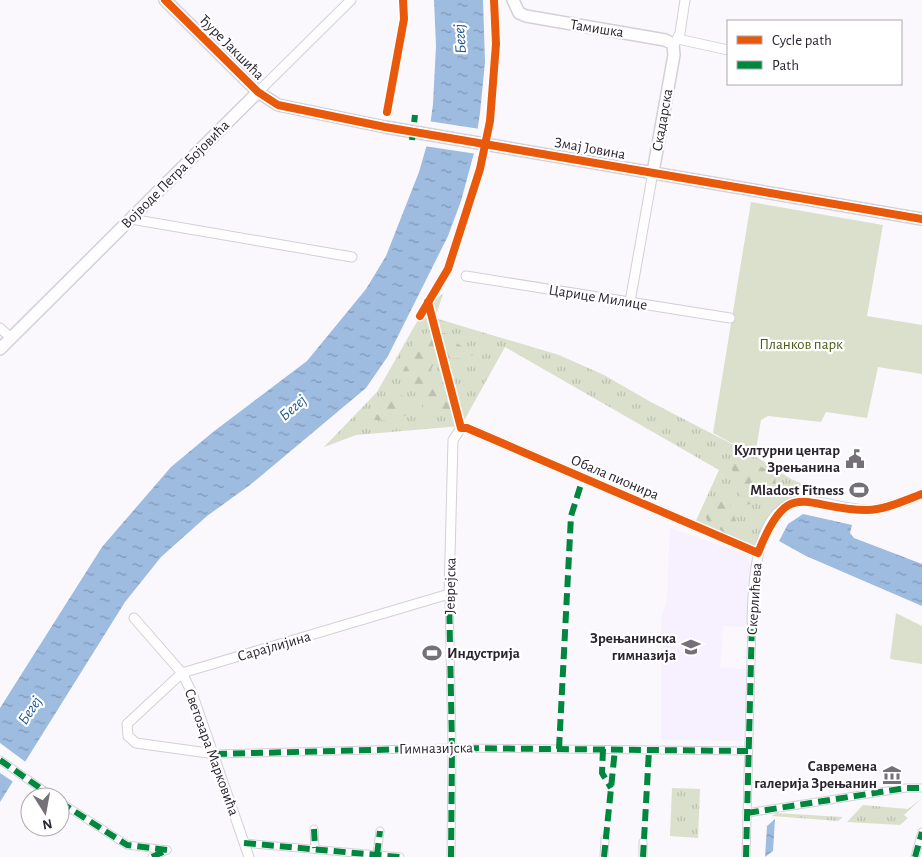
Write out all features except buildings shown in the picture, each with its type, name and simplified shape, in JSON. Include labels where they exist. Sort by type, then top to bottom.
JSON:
[{"type":"street","name":"Ђуре Јакшића","points":[[165,0],[258,92]]},
{"type":"street","name":"Војводе Петра Бојовића","points":[[0,349],[350,0]]},
{"type":"street","name":"Тамишка","points":[[513,0],[519,13],[534,18],[727,50]]},
{"type":"street","name":"Скадарска","points":[[630,302],[685,0]]},
{"type":"street","name":"Змај Јовина","points":[[258,92],[278,105],[395,128],[922,218]]},
{"type":"street","points":[[130,219],[352,257]]},
{"type":"street","name":"Царице Милице","points":[[466,276],[730,318]]},
{"type":"street","points":[[0,328],[10,338]]},
{"type":"street","name":"Обала пионира","points":[[461,428],[466,428],[758,553]]},
{"type":"street","name":"Јеврејска","points":[[451,857],[452,748],[449,594],[453,440],[461,428]]},
{"type":"street","name":"Скерлићева","points":[[746,857],[754,573],[758,553],[773,520],[779,512],[792,503],[804,501],[858,510],[874,510],[922,494]]},
{"type":"street","name":"Сарајлијина","points":[[128,736],[127,724],[182,673],[449,594]]},
{"type":"street","name":"Светозара Марковића","points":[[134,618],[182,673],[192,693],[250,857]]},
{"type":"street","name":"Гимназијска","points":[[128,736],[136,743],[215,754],[452,748],[748,751]]},
{"type":"street","points":[[0,760],[39,787]]},
{"type":"street","points":[[746,813],[906,788],[922,788]]},
{"type":"street","points":[[70,809],[127,846],[167,850],[152,857]]},
{"type":"street","points":[[314,829],[315,848]]},
{"type":"street","points":[[377,855],[380,831]]},
{"type":"street","points":[[915,857],[922,832]]},
{"type":"street","points":[[604,857],[605,839]]},
{"type":"street","points":[[642,857],[643,842]]},
{"type":"street","points":[[244,843],[400,857]]},
{"type":"shaded area","name":"Зрењанинска гимназија","points":[[670,528],[743,553],[751,565],[749,627],[723,626],[720,668],[746,669],[743,741],[661,740],[661,619],[667,599]]},
{"type":"green space","name":"Планков парк","points":[[751,202],[883,225],[867,316],[922,325],[922,374],[878,367],[867,418],[826,412],[821,422],[768,416],[761,420],[755,456],[713,433]]},
{"type":"green space","points":[[443,294],[435,318],[559,355],[604,375],[649,401],[755,456],[791,479],[831,496],[792,503],[779,512],[758,553],[694,525],[719,470],[505,347],[461,426],[356,435],[324,447],[377,392],[427,304]]},
{"type":"green space","points":[[435,331],[448,334],[473,355],[443,359],[434,364],[431,370],[436,379],[448,381],[456,388],[459,404],[450,413],[423,410],[422,396],[403,383],[399,377],[414,353],[412,342],[423,334]]},
{"type":"green space","points":[[396,392],[405,399],[412,413],[390,421],[365,419],[376,403]]},
{"type":"green space","points":[[738,456],[772,472],[775,476],[776,489],[757,502],[746,505],[737,492],[735,476],[730,465],[735,457]]},
{"type":"green space","points":[[718,495],[730,496],[729,503],[740,531],[732,536],[708,523],[706,517]]},
{"type":"green space","points":[[896,613],[922,626],[922,664],[890,659]]},
{"type":"green space","points":[[672,788],[700,789],[698,838],[670,836]]},
{"type":"green space","points":[[922,798],[904,815],[908,818],[900,825],[847,822],[863,805],[908,809]]},
{"type":"green space","points":[[776,813],[843,817],[838,821],[772,816]]},
{"type":"water","name":"Бегеј","points":[[434,0],[483,0],[485,62],[480,113],[474,153],[461,201],[448,236],[388,356],[366,388],[250,485],[207,516],[161,557],[125,602],[0,802],[0,708],[102,547],[171,467],[213,432],[307,361],[366,289],[386,256],[419,172],[428,141],[433,104],[436,46]]},
{"type":"water","points":[[803,514],[852,525],[850,533],[854,538],[922,564],[922,606],[806,556],[779,541],[788,524]]},
{"type":"water","points":[[775,819],[773,851],[765,857],[767,826]]},
{"type":"pier","points":[[428,121],[480,129],[477,154],[424,146]]},
{"type":"pier","points":[[0,743],[27,763],[15,783],[0,773]]},
{"type":"marked path","points":[[412,140],[415,115]]},
{"type":"marked path","points":[[559,749],[571,516],[583,478]]},
{"type":"marked path","points":[[449,594],[452,748],[451,857]]},
{"type":"marked path","points":[[746,857],[752,621]]},
{"type":"marked path","points":[[215,754],[452,748],[748,751]]},
{"type":"marked path","points":[[603,749],[602,773],[611,788]]},
{"type":"marked path","points":[[604,857],[615,749]]},
{"type":"marked path","points":[[643,857],[649,750]]},
{"type":"marked path","points":[[0,760],[39,787]]},
{"type":"marked path","points":[[747,813],[906,788],[922,788]]},
{"type":"marked path","points":[[70,808],[127,845],[167,850]]},
{"type":"marked path","points":[[314,829],[315,848]]},
{"type":"marked path","points":[[377,855],[380,831]]},
{"type":"marked path","points":[[915,857],[922,832]]},
{"type":"marked path","points":[[244,843],[400,857]]},
{"type":"marked path","points":[[152,857],[167,850]]},
{"type":"cycle path","points":[[165,0],[258,92],[278,105],[385,127],[922,219]]},
{"type":"cycle path","points":[[387,112],[404,19],[403,0]]},
{"type":"cycle path","points":[[420,316],[448,269],[480,169],[490,121],[496,44],[494,0]]},
{"type":"cycle path","points":[[428,302],[461,428],[467,428],[758,553],[769,528],[779,513],[790,505],[801,502],[846,509],[874,510],[922,494]]},
{"type":"place","name":"Културни центар Зрењанина","points":[[855,459]]},
{"type":"place","name":"Mladost Fitness","points":[[859,490]]},
{"type":"place","name":"Зрењанинска гимназија","points":[[691,647]]},
{"type":"place","name":"Индустрија","points":[[432,653]]},
{"type":"place","name":"Савремена галерија Зрењанин","points":[[892,775]]}]
